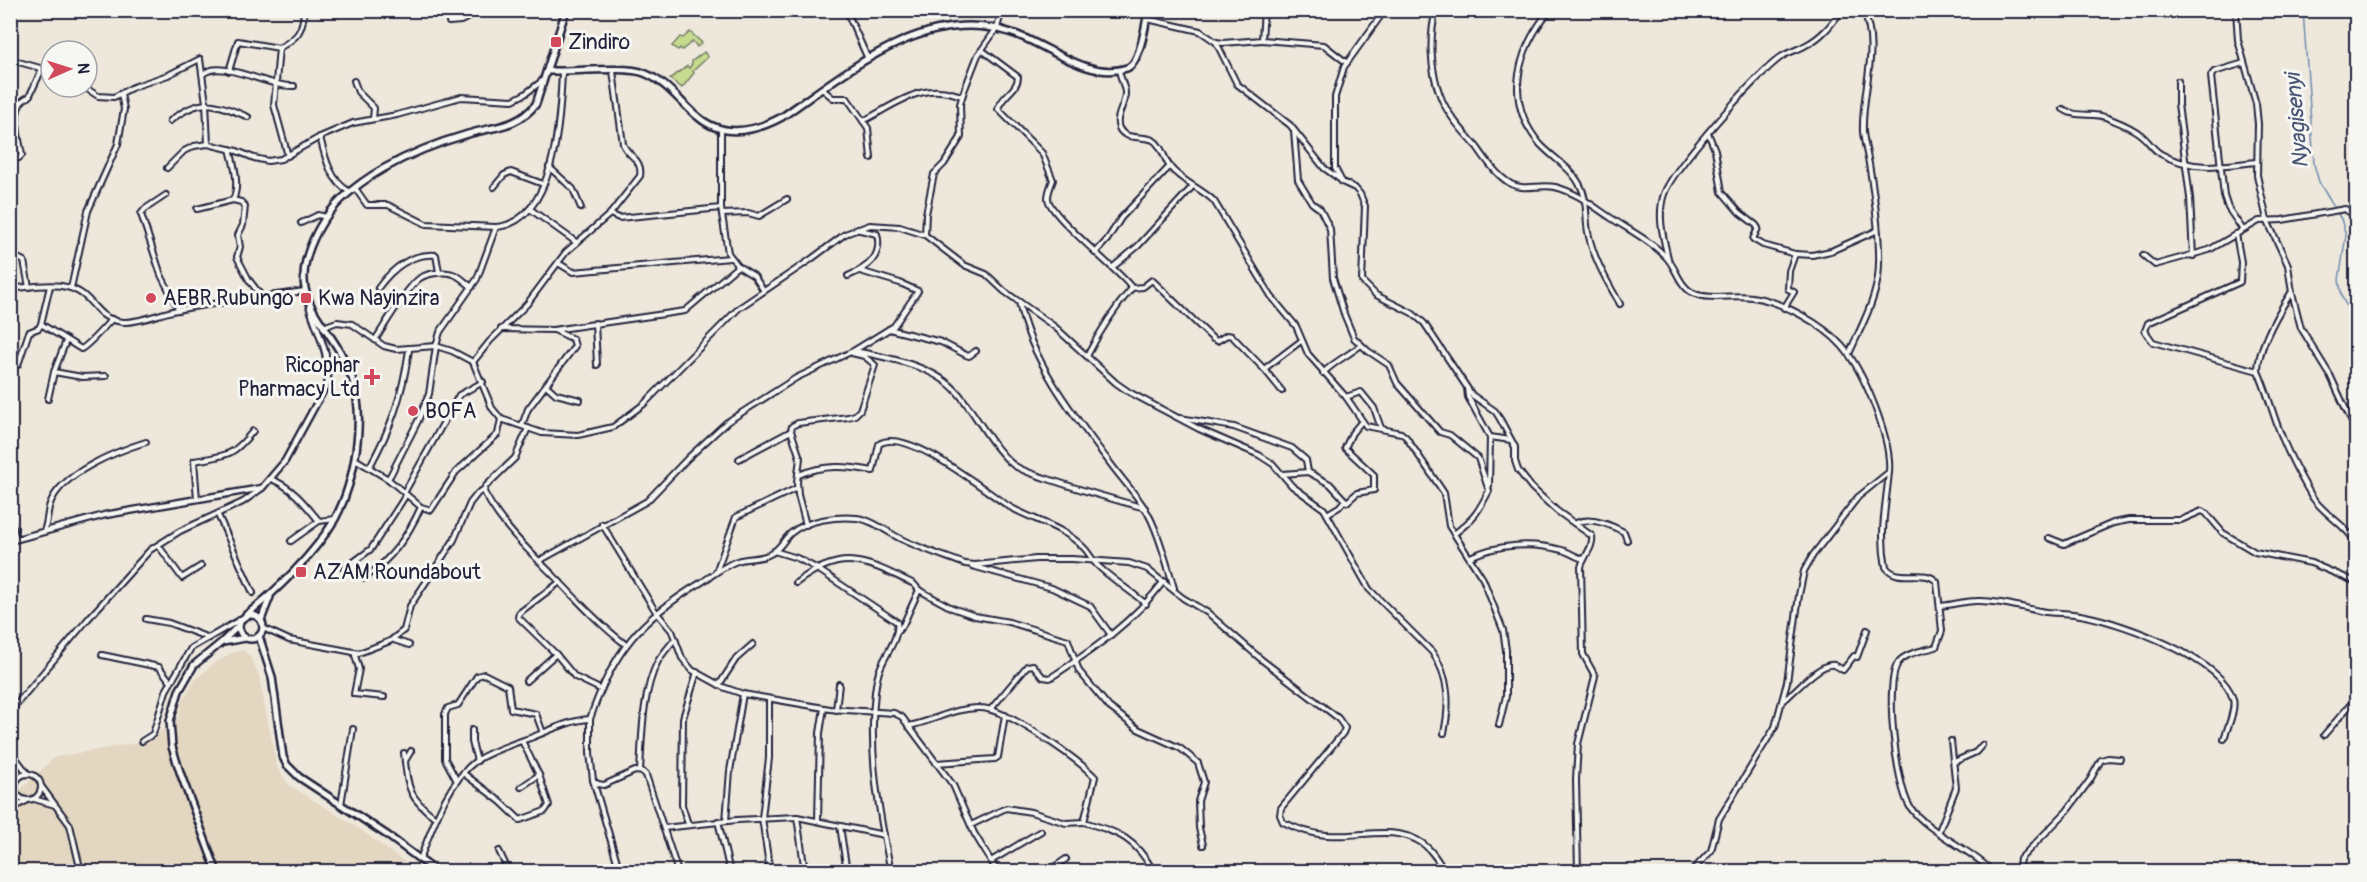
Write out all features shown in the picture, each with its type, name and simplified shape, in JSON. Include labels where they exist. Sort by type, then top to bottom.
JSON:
[{"type":"main road","points":[[217,872],[172,747],[170,721],[179,691],[186,676],[202,657],[222,642],[239,625],[244,616],[278,586],[322,539],[335,519],[354,459],[358,422],[355,390],[347,367],[309,306],[304,273],[307,256],[319,228],[352,190],[402,160],[445,141],[521,119],[536,104],[566,10]]},
{"type":"main road","points":[[547,71],[636,71],[645,73],[669,88],[696,116],[721,129],[739,132],[765,126],[867,59],[905,40],[930,31],[972,25],[997,28],[1076,63],[1101,70],[1119,70],[1132,66],[1137,57],[1148,10]]},
{"type":"main road","points":[[222,642],[252,639],[259,636],[263,628],[261,620],[265,608],[278,586]]},
{"type":"main road","points":[[244,616],[255,615],[261,620]]},
{"type":"main road","points":[[239,625],[240,632],[245,638]]},
{"type":"main road","points":[[259,636],[272,677],[280,738],[287,765],[299,777],[387,835],[437,872]]},
{"type":"street","points":[[229,71],[238,41],[279,48],[300,34],[304,10]]},
{"type":"street","points":[[450,22],[461,21],[482,10]]},
{"type":"street","points":[[846,10],[867,59]]},
{"type":"street","points":[[925,235],[926,214],[934,174],[944,164],[962,133],[960,113],[962,96],[974,65],[997,28],[1002,10]]},
{"type":"street","points":[[1262,40],[1264,10]]},
{"type":"street","points":[[1342,182],[1335,168],[1335,97],[1347,63],[1385,10]]},
{"type":"street","points":[[1436,10],[1432,36],[1433,66],[1440,96],[1453,117],[1492,167],[1510,183],[1521,188],[1553,187],[1566,190],[1586,201],[1668,258]]},
{"type":"street","points":[[1550,10],[1532,36],[1522,56],[1518,84],[1521,110],[1527,125],[1539,143],[1575,177],[1586,201],[1587,226],[1593,249],[1620,303]]},
{"type":"street","points":[[1842,10],[1821,36],[1781,57],[1708,133],[1677,173],[1665,194],[1661,220],[1668,258],[1677,275],[1693,293],[1710,296],[1752,297],[1802,316],[1826,331],[1848,355],[1861,377],[1883,428],[1888,447],[1889,471],[1883,523],[1886,567],[1896,575],[1936,579],[1940,606],[1942,631],[1936,646],[1905,657],[1896,667],[1892,688],[1892,714],[1900,781],[1911,808],[1922,819],[1994,872]]},
{"type":"street","points":[[1848,355],[1872,302],[1879,267],[1863,133],[1864,97],[1871,49],[1869,22],[1863,10]]},
{"type":"street","points":[[2236,10],[2238,40],[2256,104],[2257,176],[2267,220],[2288,265],[2301,328],[2330,375],[2356,431]]},
{"type":"street","points":[[1147,19],[1200,31],[1216,42],[1229,44],[1262,40],[1324,45],[1347,63]]},
{"type":"street","points":[[1216,42],[1237,84],[1281,117],[1330,174],[1355,188],[1363,198],[1365,206],[1362,281],[1377,295],[1412,313],[1424,323],[1472,395],[1495,411],[1515,447],[1515,461],[1518,470],[1532,488],[1545,502],[1592,536],[1591,547],[1581,567],[1583,654],[1595,676],[1578,744],[1576,779],[1578,872]]},
{"type":"street","points":[[279,48],[274,112],[288,156]]},
{"type":"street","points":[[982,50],[1018,77],[1018,83],[999,104],[998,109],[1042,153],[1053,180],[1048,195],[1050,204],[1095,253],[1113,267],[1132,288]]},
{"type":"street","points":[[99,95],[114,97],[133,87],[177,71],[198,59],[202,62],[208,144]]},
{"type":"street","points":[[10,65],[15,61],[39,68]]},
{"type":"street","points":[[2243,230],[2228,208],[2221,166],[2212,74],[2244,63]]},
{"type":"street","points":[[202,74],[207,70],[215,69],[276,84],[294,86]]},
{"type":"street","points":[[1119,70],[1125,92],[1118,118],[1124,135],[1156,142],[1170,166],[1193,186],[1205,191],[1222,213],[1271,296],[1296,327],[1308,354],[1323,373],[1346,397],[1362,421],[1370,428],[1381,428],[1401,434],[1412,444],[1444,493],[1449,526],[1483,579],[1503,630],[1506,650],[1506,696],[1499,725]]},
{"type":"street","points":[[473,362],[501,329],[527,304],[576,242],[610,214],[641,172],[638,161],[625,150],[622,144],[613,71]]},
{"type":"street","points":[[320,137],[334,178],[340,186],[352,190],[367,205],[388,205],[426,224],[506,226],[518,221],[530,209],[555,153],[562,72]]},
{"type":"street","points":[[10,160],[22,155],[17,122],[20,104],[22,100],[29,97],[39,75]]},
{"type":"street","points":[[167,168],[184,151],[194,146],[208,144],[268,161],[288,156],[320,137],[353,123],[397,115],[461,97],[513,100],[545,79]]},
{"type":"street","points":[[354,81],[358,92],[374,108],[373,118]]},
{"type":"street","points":[[2178,81],[2178,104],[2190,198],[2193,256]]},
{"type":"street","points":[[822,89],[833,98],[847,98],[868,128],[871,158]]},
{"type":"street","points":[[863,121],[904,100],[930,92],[939,91],[962,96]]},
{"type":"street","points":[[71,288],[88,211],[118,144],[124,109],[121,93]]},
{"type":"street","points":[[170,120],[190,106],[206,104],[248,117]]},
{"type":"street","points":[[2063,109],[2075,115],[2107,117],[2142,136],[2158,153],[2185,163],[2198,166],[2221,166],[2256,162]]},
{"type":"street","points":[[721,129],[721,208],[730,258],[754,276],[764,291]]},
{"type":"street","points":[[1294,130],[1298,180],[1303,192],[1320,209],[1327,220],[1333,252],[1334,278],[1354,338],[1389,365],[1397,383],[1440,432],[1450,435],[1478,458],[1489,491]]},
{"type":"street","points":[[1708,133],[1715,150],[1722,192],[1744,217],[1756,225],[1758,228],[1753,239],[1763,245],[1795,254],[1812,255],[1831,251],[1876,231]]},
{"type":"street","points":[[230,149],[236,183],[236,194],[233,200]]},
{"type":"street","points":[[1095,253],[1107,240],[1121,218],[1170,166]]},
{"type":"street","points":[[549,167],[573,189],[581,208]]},
{"type":"street","points":[[494,187],[504,175],[511,172],[543,184]]},
{"type":"street","points":[[1113,267],[1138,246],[1193,186]]},
{"type":"street","points":[[166,195],[141,214],[161,275],[179,310]]},
{"type":"street","points":[[722,214],[748,213],[759,216],[787,199]]},
{"type":"street","points":[[197,209],[233,200],[245,206],[243,225],[238,236],[240,247],[238,259],[249,280],[262,297]]},
{"type":"street","points":[[610,214],[619,218],[721,208]]},
{"type":"street","points":[[530,209],[576,242]]},
{"type":"street","points":[[2143,255],[2155,266],[2193,256],[2209,250],[2259,221],[2282,220],[2345,209],[2352,214],[2356,222]]},
{"type":"street","points":[[301,223],[318,215],[327,217]]},
{"type":"street","points":[[323,327],[343,322],[360,328],[384,346],[409,350],[436,346],[452,351],[473,362],[492,408],[501,419],[542,433],[578,435],[613,427],[644,404],[739,308],[845,234],[870,225],[900,226],[925,235],[964,265],[986,274],[1004,291],[1055,327],[1129,392],[1176,417],[1259,455],[1273,464],[1292,486],[1314,501],[1327,514],[1369,589],[1432,652],[1439,662],[1447,688],[1448,702],[1444,733]]},
{"type":"street","points":[[388,479],[418,422],[429,394],[436,346],[445,323],[472,287],[486,260],[496,227]]},
{"type":"street","points":[[848,276],[873,262],[878,238],[874,232],[856,229]]},
{"type":"street","points":[[2236,234],[2241,262],[2240,282],[2148,323],[2145,331],[2153,342],[2258,371]]},
{"type":"street","points":[[10,254],[24,261],[29,287]]},
{"type":"street","points":[[1784,308],[1794,292],[1788,288],[1788,284],[1789,271],[1795,254]]},
{"type":"street","points":[[378,288],[395,267],[428,256],[436,255],[439,272]]},
{"type":"street","points":[[558,263],[573,272],[618,270],[689,260],[730,258]]},
{"type":"street","points":[[501,329],[553,330],[685,311],[738,266]]},
{"type":"street","points":[[538,561],[647,501],[727,422],[796,378],[853,352],[894,326],[918,291],[860,271]]},
{"type":"street","points":[[375,340],[420,278],[439,272],[453,274],[472,287]]},
{"type":"street","points":[[1087,356],[1103,325],[1132,288],[1143,287],[1152,280],[1213,339],[1217,341],[1227,335],[1232,336],[1282,391]]},
{"type":"street","points":[[18,365],[29,332],[39,328],[41,324],[50,286]]},
{"type":"street","points":[[10,289],[50,286],[71,288],[81,293],[96,309],[112,319],[125,322],[179,310],[305,291]]},
{"type":"street","points":[[2292,293],[2279,311],[2268,336],[2258,371],[2268,393],[2279,431],[2311,495],[2319,506],[2340,523],[2356,543]]},
{"type":"street","points":[[1019,302],[1023,325],[1056,387],[1145,508],[1162,550],[1174,590]]},
{"type":"street","points":[[10,712],[88,619],[158,545],[180,531],[243,502],[262,488],[285,461],[327,384],[328,370],[325,355],[309,306]]},
{"type":"street","points":[[41,324],[66,341],[84,348],[112,319]]},
{"type":"street","points":[[595,323],[597,365]]},
{"type":"street","points":[[888,328],[941,342],[969,356],[976,351]]},
{"type":"street","points":[[522,425],[528,409],[575,346],[573,339],[553,330]]},
{"type":"street","points":[[48,399],[54,372],[66,341]]},
{"type":"street","points":[[1264,369],[1301,341]]},
{"type":"street","points":[[1323,373],[1337,360],[1352,353],[1361,345]]},
{"type":"street","points":[[369,468],[393,420],[406,372],[409,350]]},
{"type":"street","points":[[853,352],[913,366],[937,375],[958,393],[1012,465],[1080,490],[1145,508]]},
{"type":"street","points":[[739,459],[790,431],[792,426],[798,423],[855,415],[860,410],[875,365],[864,356],[853,352]]},
{"type":"street","points":[[54,372],[81,377],[106,376]]},
{"type":"street","points":[[344,569],[371,549],[405,494],[459,395],[483,382]]},
{"type":"street","points":[[546,385],[556,394],[580,400]]},
{"type":"street","points":[[1454,534],[1467,521],[1476,516],[1489,491],[1490,437],[1468,397],[1467,387]]},
{"type":"street","points":[[1346,397],[1361,392],[1374,408],[1381,428]]},
{"type":"street","points":[[1176,417],[1225,424],[1292,448],[1306,460],[1308,472]]},
{"type":"street","points":[[354,459],[388,479],[421,507],[428,510],[433,508],[456,472],[498,434],[501,419]]},
{"type":"street","points":[[1327,514],[1357,493],[1374,490],[1374,475],[1345,448],[1352,433],[1362,421]]},
{"type":"street","points":[[263,628],[289,640],[354,652],[370,650],[393,640],[404,630],[410,606],[454,540],[470,503],[515,458],[528,428]]},
{"type":"street","points":[[198,499],[194,461],[210,459],[237,450],[254,431]]},
{"type":"street","points":[[790,431],[800,458],[797,488],[807,525]]},
{"type":"street","points":[[1490,437],[1511,440]]},
{"type":"street","points":[[799,475],[815,469],[839,465],[873,471],[879,444],[884,441],[908,443],[951,467],[1023,514],[1040,519],[1076,541],[1093,560],[1146,604]]},
{"type":"street","points":[[44,531],[49,520],[50,503],[66,483],[83,470],[112,455],[146,442]]},
{"type":"street","points":[[1691,872],[1711,851],[1719,819],[1775,727],[1787,682],[1804,571],[1813,555],[1858,497],[1889,471]]},
{"type":"street","points":[[1282,474],[1308,472],[1330,484],[1345,500]]},
{"type":"street","points":[[271,478],[283,483],[293,491],[320,521]]},
{"type":"street","points":[[10,518],[13,539],[105,515],[262,488]]},
{"type":"street","points":[[716,573],[725,542],[736,517],[797,488]]},
{"type":"street","points":[[483,490],[509,529],[538,561],[601,625],[625,644]]},
{"type":"street","points":[[365,578],[390,559],[402,545],[421,507]]},
{"type":"street","points":[[2049,538],[2064,544],[2113,523],[2129,520],[2181,520],[2202,511],[2223,532],[2255,552],[2311,563],[2356,582]]},
{"type":"street","points":[[218,515],[253,593]]},
{"type":"street","points":[[620,872],[593,780],[590,753],[590,719],[600,689],[625,644],[656,612],[735,561],[769,555],[792,533],[807,525],[837,518],[858,518],[871,522],[903,540],[977,569],[1052,588],[1090,606],[1111,635]]},
{"type":"street","points":[[291,541],[320,521],[335,519]]},
{"type":"street","points":[[1575,524],[1584,520],[1606,524],[1624,532],[1627,540]]},
{"type":"street","points":[[602,524],[656,612],[672,631],[682,658],[697,672],[719,685],[742,694],[836,710],[894,713],[902,717],[953,784],[971,825],[998,872]]},
{"type":"street","points":[[158,545],[182,578],[201,566]]},
{"type":"street","points":[[1470,557],[1498,548],[1531,545],[1564,550],[1583,559]]},
{"type":"street","points":[[774,551],[797,558],[816,568],[894,618],[897,622],[897,632]]},
{"type":"street","points":[[967,564],[1036,559],[1093,560],[1143,567],[1196,607],[1208,613],[1262,660],[1343,724],[1343,733],[1281,808],[1280,815],[1283,822],[1303,830],[1329,836],[1385,833],[1403,835],[1422,843],[1446,872]]},
{"type":"street","points":[[796,583],[816,568],[846,561],[866,562],[914,584],[919,590],[952,608],[1068,640],[1079,671],[1109,707],[1138,729],[1180,747],[1198,763],[1203,783],[1198,801],[1199,828],[1203,845]]},
{"type":"street","points":[[991,709],[1029,664],[1033,664],[1046,678],[1075,661],[1111,635],[1146,604],[1164,581]]},
{"type":"street","points":[[560,582],[518,616],[579,681],[600,689]]},
{"type":"street","points":[[891,872],[877,800],[874,753],[875,693],[879,672],[919,590]]},
{"type":"street","points":[[1940,606],[1977,601],[2042,612],[2086,616],[2165,643],[2188,654],[2206,667],[2223,683],[2233,699],[2233,708],[2224,740]]},
{"type":"street","points":[[142,741],[153,734],[160,707],[171,682],[191,648],[210,639],[244,616]]},
{"type":"street","points":[[146,619],[169,622],[210,639]]},
{"type":"street","points":[[1781,702],[1801,682],[1813,677],[1825,666],[1834,665],[1843,670],[1854,656],[1857,657],[1867,630]]},
{"type":"street","points":[[640,771],[643,721],[653,674],[659,660],[675,638]]},
{"type":"street","points":[[393,640],[409,645]]},
{"type":"street","points":[[719,685],[736,659],[753,644]]},
{"type":"street","points":[[354,652],[359,669],[353,696],[384,697]]},
{"type":"street","points":[[526,681],[556,654]]},
{"type":"street","points":[[102,655],[159,667],[171,682]]},
{"type":"street","points":[[688,824],[682,805],[683,718],[697,672]]},
{"type":"street","points":[[457,781],[445,759],[445,714],[448,708],[458,705],[479,675],[484,674],[508,686],[512,710],[536,714],[543,733]]},
{"type":"street","points":[[836,710],[839,684]]},
{"type":"street","points":[[726,820],[730,771],[742,694]]},
{"type":"street","points":[[2325,735],[2356,698]]},
{"type":"street","points":[[769,699],[769,758],[762,818],[770,872]]},
{"type":"street","points":[[818,820],[820,733],[824,708]]},
{"type":"street","points":[[908,726],[972,708],[991,709],[1005,715],[1095,777],[1084,822]]},
{"type":"street","points":[[936,763],[995,759],[1000,751],[1005,715]]},
{"type":"street","points":[[420,859],[436,818],[457,781],[477,761],[543,733],[590,719]]},
{"type":"street","points":[[341,806],[353,729]]},
{"type":"street","points":[[472,730],[472,742],[477,761]]},
{"type":"street","points":[[463,773],[501,802],[520,820],[525,820],[548,808],[539,776],[522,741]]},
{"type":"street","points":[[1939,831],[1956,788],[1951,741]]},
{"type":"street","points":[[1954,762],[1976,752],[1982,745]]},
{"type":"street","points":[[10,746],[17,780],[10,808]]},
{"type":"street","points":[[405,762],[411,751]]},
{"type":"street","points":[[404,753],[407,778],[417,803],[436,818]]},
{"type":"street","points":[[14,757],[28,774],[37,778],[70,825],[74,834],[81,872]]},
{"type":"street","points":[[2018,872],[2020,859],[2067,811],[2090,780],[2101,760],[2120,759]]},
{"type":"street","points":[[593,780],[604,785],[640,771]]},
{"type":"street","points":[[640,771],[646,775],[678,872]]},
{"type":"street","points":[[17,780],[28,774]]},
{"type":"street","points":[[521,787],[539,776]]},
{"type":"street","points":[[34,799],[40,792],[41,786]]},
{"type":"street","points":[[15,789],[19,797],[28,800]]},
{"type":"street","points":[[10,808],[34,799],[56,806]]},
{"type":"street","points":[[971,825],[1006,808],[1031,812],[1066,823],[1084,822],[1109,830],[1132,842],[1142,852],[1154,872]]},
{"type":"street","points":[[664,828],[726,820],[797,817],[884,835]]},
{"type":"street","points":[[797,817],[805,872]]},
{"type":"street","points":[[718,821],[730,872]]},
{"type":"street","points":[[840,826],[847,872]]},
{"type":"street","points":[[991,861],[1041,831]]},
{"type":"street","points":[[500,851],[509,872]]},
{"type":"street","points":[[1047,872],[1066,859]]},
{"type":"shaded area","points":[[243,650],[250,656],[259,676],[277,767],[289,785],[357,827],[417,871],[11,872],[11,799],[55,757],[147,741],[178,719],[183,700],[195,680],[212,665],[231,653]]},
{"type":"green space","points":[[690,32],[702,43],[697,47],[693,41],[682,50],[672,46],[680,37],[683,38]]},
{"type":"green space","points":[[704,52],[708,57],[693,71],[694,73],[682,88],[670,79],[687,66],[689,68],[692,61]]},
{"type":"waterway","name":"Nyagisenyi","points":[[2303,10],[2314,164],[2319,182],[2341,219],[2346,235],[2339,280],[2342,297],[2356,325]]},
{"type":"place","name":"Zindiro","points":[[556,42]]},
{"type":"place","name":"AEBR Rubungo","points":[[151,298]]},
{"type":"place","name":"Kwa Nayinzira","points":[[306,298]]},
{"type":"place","name":"Ricophar Pharmacy Ltd","points":[[372,377]]},
{"type":"place","name":"BOFA","points":[[413,411]]},
{"type":"place","name":"AZAM Roundabout","points":[[301,572]]}]
